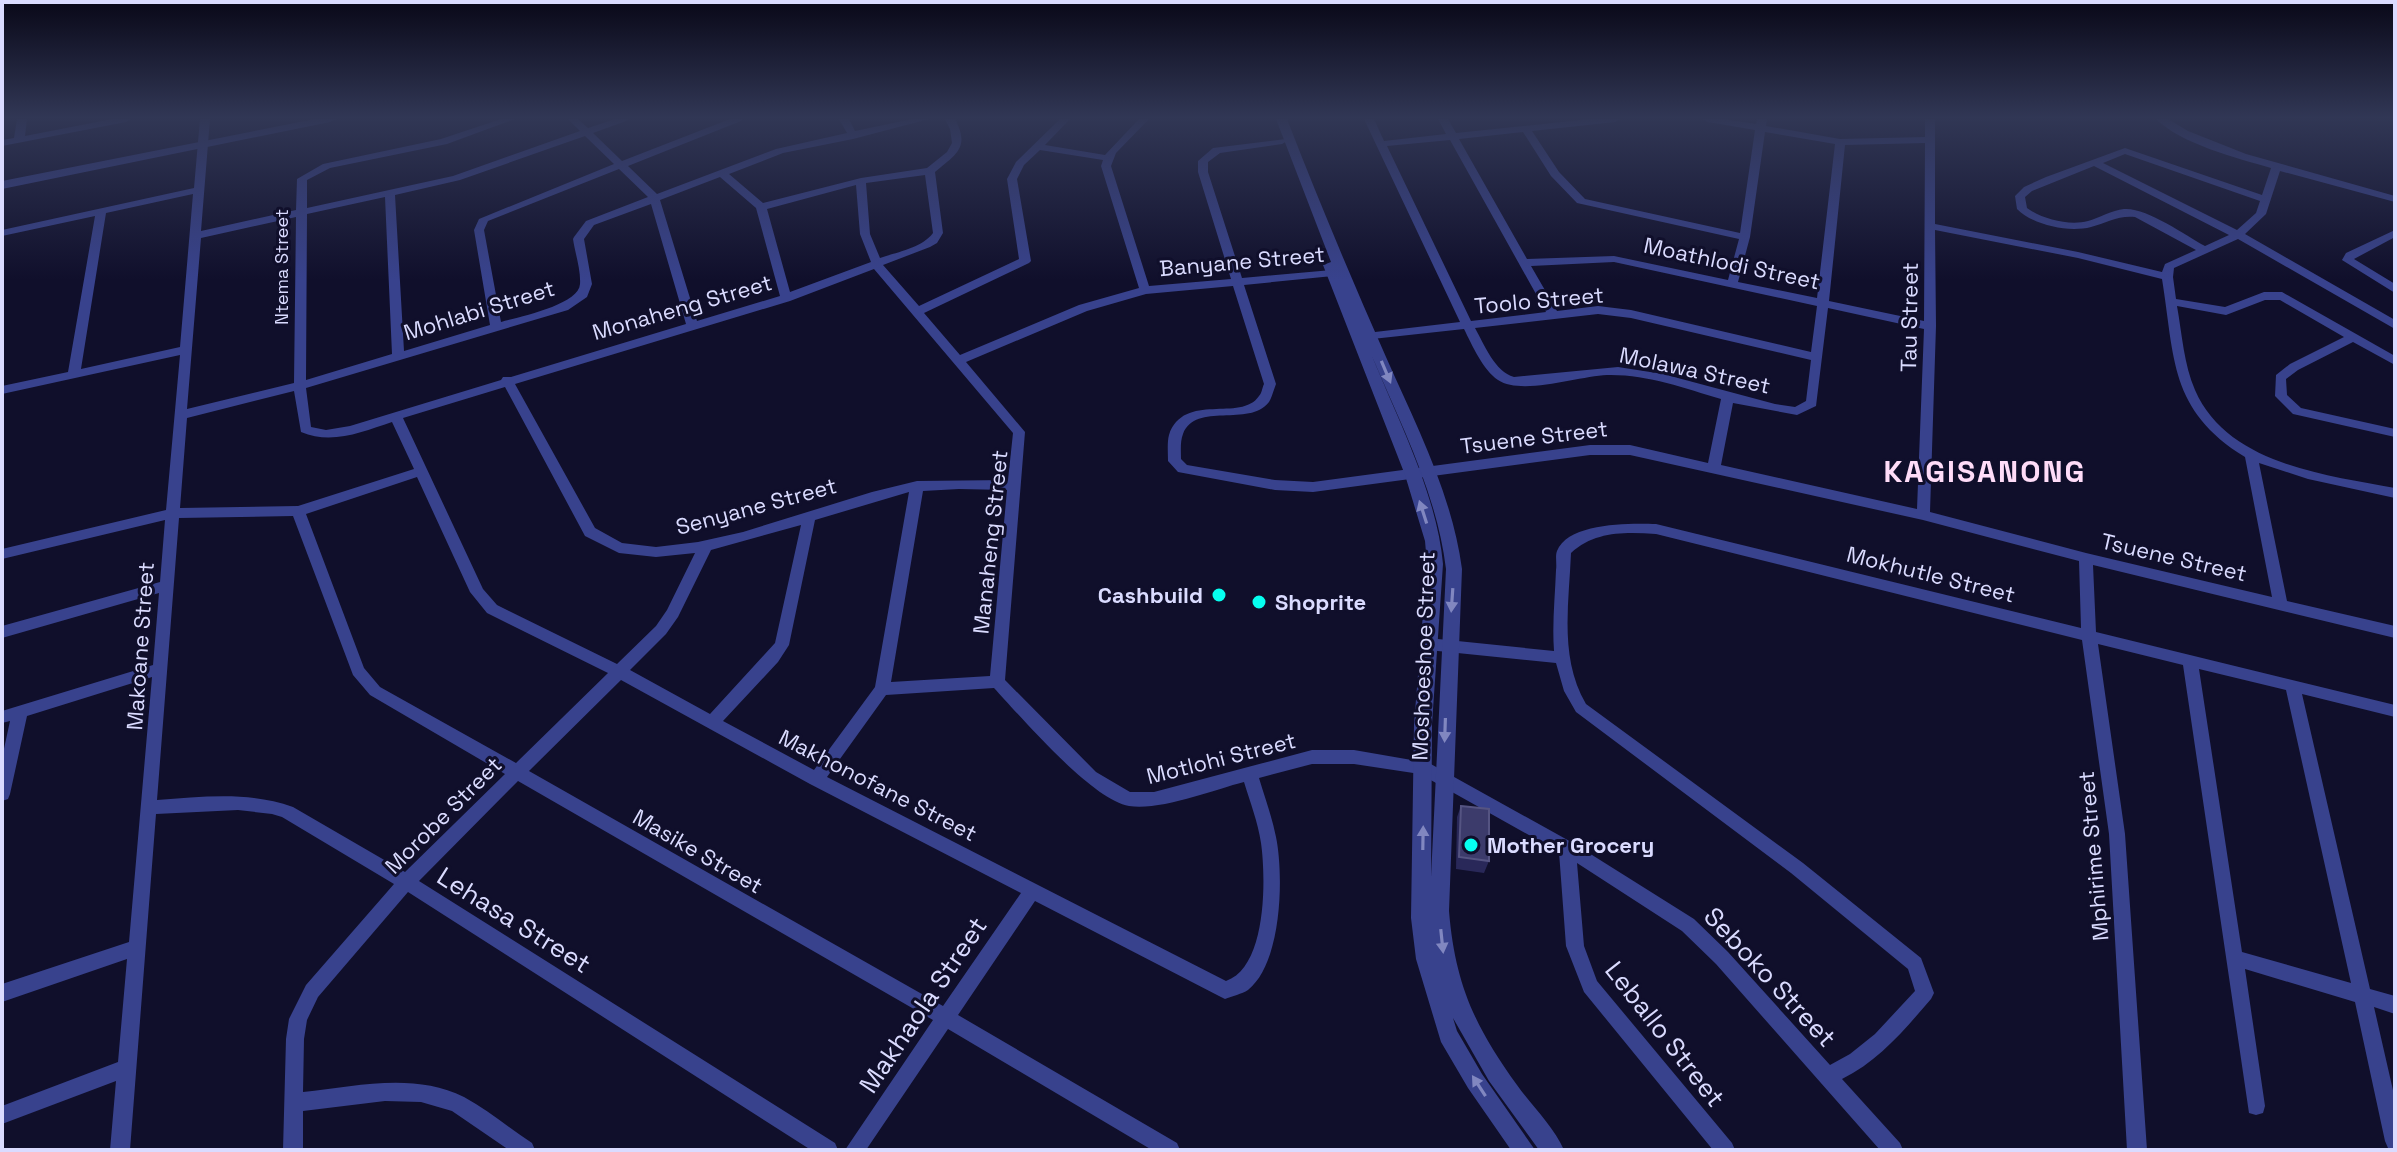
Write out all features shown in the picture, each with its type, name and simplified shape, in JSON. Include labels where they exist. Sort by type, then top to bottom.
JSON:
[{"type":"street","points":[[2,185],[64,173]]},
{"type":"street","name":"Makoane Street","points":[[120,1150],[201,173]]},
{"type":"street","name":"Ntema Street","points":[[305,429],[300,386],[302,179],[312,173]]},
{"type":"street","points":[[194,236],[390,195],[475,173]]},
{"type":"street","points":[[496,328],[479,230],[484,219],[596,173]]},
{"type":"street","points":[[630,173],[654,197],[692,325]]},
{"type":"street","name":"Mohlabi Street","points":[[181,415],[300,386],[577,301],[586,284],[578,246],[582,230],[590,223],[718,173]]},
{"type":"street","points":[[721,173],[761,207],[786,298]]},
{"type":"street","points":[[761,207],[861,181],[918,173]]},
{"type":"street","name":"Monaheng Street","points":[[305,429],[321,435],[396,416],[786,298],[878,266],[936,238],[936,210],[930,173]]},
{"type":"street","points":[[918,311],[1014,269],[1025,261],[1012,179],[1015,173]]},
{"type":"street","name":"Banyane Street","points":[[1108,173],[1145,290]]},
{"type":"street","name":"Tsuene Street","points":[[1203,173],[1270,384],[1266,397],[1246,409],[1195,415],[1179,423],[1174,430],[1173,453],[1177,465],[1245,480],[1313,487],[1612,449],[1655,453],[1923,515],[2086,558],[2395,632]]},
{"type":"street","name":"Moshoeshoe Street","points":[[1295,173],[1454,554],[1423,724],[1421,918],[1435,995],[1448,1035],[1524,1150]]},
{"type":"street","name":"Moshoeshoe Street","points":[[1301,173],[1338,273]]},
{"type":"street","name":"Molawa Street","points":[[1396,173],[1486,362],[1505,379],[1522,381],[1618,371],[1786,410],[1805,409],[1812,403],[1836,173]]},
{"type":"street","points":[[1473,173],[1553,315]]},
{"type":"street","points":[[1554,173],[1581,201],[1745,237]]},
{"type":"street","points":[[1732,284],[1745,237],[1754,173]]},
{"type":"street","name":"Tau Street","points":[[1923,515],[1930,326],[1929,173]]},
{"type":"street","points":[[2070,173],[2028,189],[2020,196],[2022,209],[2034,218],[2073,226],[2087,225],[2124,212],[2138,214],[2202,249]]},
{"type":"street","points":[[2115,173],[2238,235],[2395,325]]},
{"type":"street","points":[[2192,173],[2266,200]]},
{"type":"street","points":[[2275,173],[2261,214],[2238,235],[2169,266],[2167,277],[2188,390],[2210,424],[2275,466],[2395,493]]},
{"type":"street","points":[[2304,173],[2395,199]]},
{"type":"street","points":[[861,181],[865,234],[878,266]]},
{"type":"street","points":[[3,235],[199,190]]},
{"type":"street","points":[[390,195],[398,356]]},
{"type":"street","points":[[74,374],[101,212]]},
{"type":"street","points":[[1930,226],[2078,255],[2167,277]]},
{"type":"street","points":[[2395,233],[2350,255],[2348,260],[2395,289]]},
{"type":"street","name":"Moathlodi Street","points":[[1523,263],[1600,257],[1930,326]]},
{"type":"street","name":"Manaheng Street","points":[[878,266],[1019,432],[997,682]]},
{"type":"street","name":"Banyane Street","points":[[960,360],[1083,308],[1145,290],[1338,273]]},
{"type":"street","points":[[2173,302],[2226,311],[2264,296],[2282,296],[2395,361]]},
{"type":"street","name":"Toolo Street","points":[[1364,337],[1598,310],[1631,314],[1815,357]]},
{"type":"street","points":[[2353,337],[2294,367],[2280,378],[2281,396],[2297,411],[2395,433]]},
{"type":"street","points":[[2,390],[186,350]]},
{"type":"street","name":"Senyane Street","points":[[507,380],[590,532],[600,541],[637,553],[706,545],[917,486],[1014,485]]},
{"type":"street","points":[[1714,467],[1728,395]]},
{"type":"street","name":"Makhonofane Street","points":[[396,416],[483,603],[1220,989],[1230,991],[1238,988],[1255,970],[1265,944],[1272,886],[1270,843],[1250,775]]},
{"type":"street","points":[[2251,453],[2281,605]]},
{"type":"street","points":[[2,554],[173,513],[298,511],[421,471]]},
{"type":"street","points":[[816,779],[882,689],[917,486]]},
{"type":"street","name":"Masike Street","points":[[298,511],[363,680],[375,691],[1170,1150]]},
{"type":"street","points":[[712,722],[782,645],[809,517]]},
{"type":"street","name":"Mokhutle Street","points":[[1828,1076],[1847,1068],[1882,1041],[1925,993],[1915,964],[1797,868],[1581,708],[1565,682],[1562,658],[1564,551],[1586,534],[1627,527],[1656,529],[2395,711]]},
{"type":"street","name":"Morobe Street","points":[[293,1150],[295,1039],[305,1003],[312,991],[406,882],[661,630],[673,613],[706,545]]},
{"type":"street","name":"Mphirime Street","points":[[2086,558],[2089,635],[2117,834],[2137,1150]]},
{"type":"street","points":[[2,632],[167,585]]},
{"type":"street","points":[[1438,645],[1562,658]]},
{"type":"street","name":"Moshoeshoe Street","points":[[1438,645],[1443,779],[1439,911],[1444,958],[1453,991],[1495,1069],[1553,1150]]},
{"type":"street","points":[[2190,660],[2256,1106]]},
{"type":"street","points":[[2,717],[161,668]]},
{"type":"street","points":[[882,689],[997,682]]},
{"type":"street","name":"Motlohi Street","points":[[997,682],[1090,777],[1128,799],[1154,799],[1323,757],[1354,757],[1423,768]]},
{"type":"street","points":[[2293,686],[2361,995],[2392,1106],[2395,1141]]},
{"type":"street","points":[[2,794],[20,712]]},
{"type":"street","name":"Seboko Street","points":[[1423,768],[1567,848],[1688,925],[1893,1150]]},
{"type":"street","name":"Lehasa Street","points":[[150,807],[275,806],[406,882],[828,1150]]},
{"type":"street","name":"Leballo Street","points":[[1567,848],[1575,946],[1590,986],[1725,1150]]},
{"type":"street","name":"Makhaola Street","points":[[855,1150],[1033,889]]},
{"type":"street","points":[[2,993],[138,947]]},
{"type":"street","points":[[2235,958],[2395,1005]]},
{"type":"street","points":[[2,1115],[127,1068]]},
{"type":"street","points":[[293,1103],[408,1092],[435,1095],[455,1103],[525,1150]]},
{"type":"building","name":"Mother Grocery","points":[[1461,806],[1489,809],[1489,861],[1459,857]]},
{"type":"place","name":"Cashbuild","points":[[1219,595]]},
{"type":"place","name":"Shoprite","points":[[1259,602]]},
{"type":"place","name":"Mother Grocery","points":[[1471,845]]},
{"type":"district","name":"KAGISANONG","points":[[1985,472]]}]
